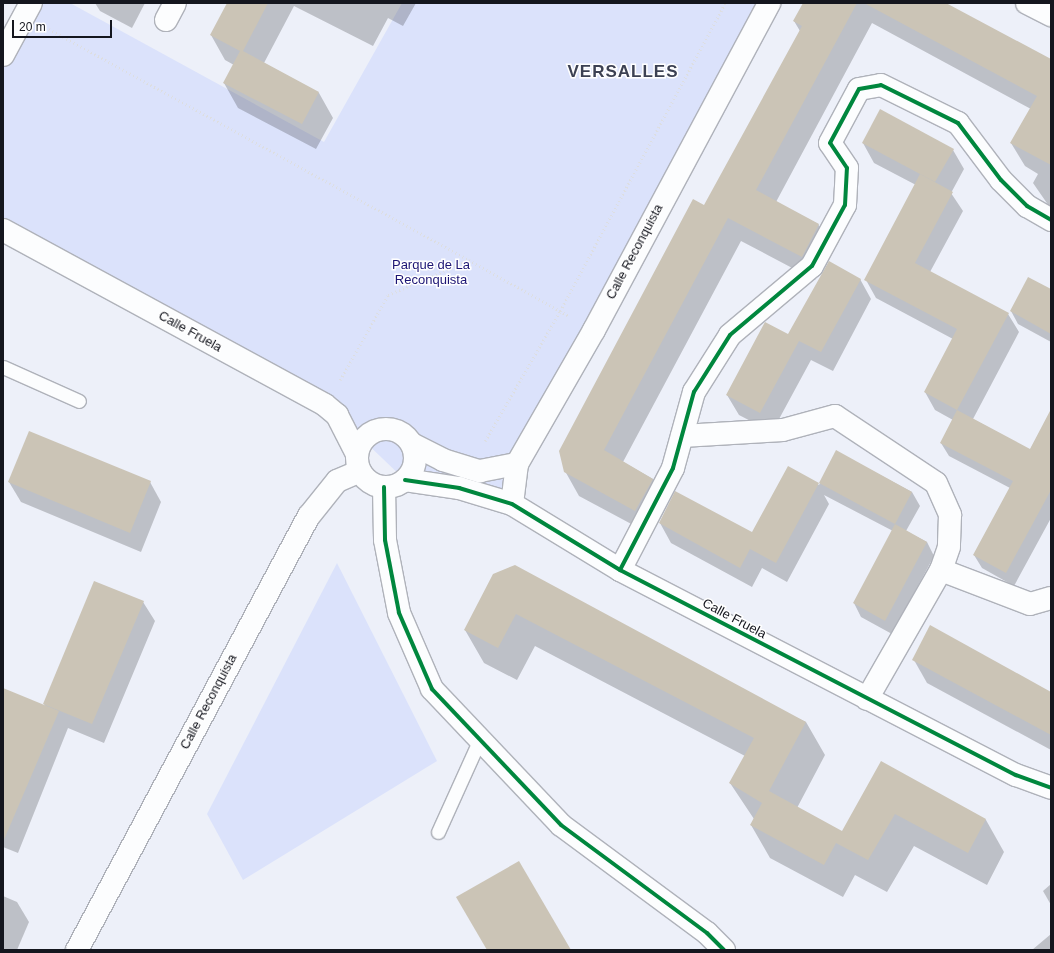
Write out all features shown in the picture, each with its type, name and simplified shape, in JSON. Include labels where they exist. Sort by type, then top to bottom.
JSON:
[{"type":"street","name":"Calle Reconquista","points":[[512,504],[517,464],[594,330],[768,3]]},
{"type":"street","points":[[1027,3],[1051,15]]},
{"type":"street","points":[[3,55],[28,9]]},
{"type":"street","points":[[620,570],[673,468],[694,392],[730,335],[812,266],[845,205],[847,168],[830,143],[859,89],[881,85],[958,123],[1001,180],[1027,206],[1051,220]]},
{"type":"street","name":"Calle Fruela","points":[[3,230],[326,405],[337,415],[358,462]]},
{"type":"street","points":[[682,436],[783,430],[835,416],[936,483],[950,515],[949,547],[941,570],[867,700]]},
{"type":"street","points":[[412,444],[415,463],[405,480],[384,487],[373,484],[358,462],[360,442],[380,428],[404,434],[412,444],[443,460],[480,471],[517,464]]},
{"type":"street","name":"Calle Reconquista","points":[[77,950],[309,516],[337,481],[358,462]]},
{"type":"street","name":"Calle Fruela","points":[[405,480],[459,488],[512,504],[620,570],[867,700],[1016,775],[1051,788]]},
{"type":"street","points":[[384,487],[385,540],[399,613],[432,689],[561,825],[707,933],[724,950]]},
{"type":"street","points":[[941,570],[1030,604],[1051,598]]},
{"type":"lane","points":[[3,367],[79,401]]},
{"type":"lane","points":[[438,832],[480,739]]},
{"type":"path","points":[[470,468],[560,311],[725,3]]},
{"type":"path","points":[[28,9],[594,330]]},
{"type":"path","points":[[326,405],[388,295],[469,260]]},
{"type":"green space","name":"Parque de La Reconquista","points":[[31,3],[70,3],[324,142],[402,3],[769,3],[517,464],[512,504],[405,480],[337,415],[3,230],[3,55]]},
{"type":"green space","points":[[337,563],[437,761],[243,880],[207,814]]},
{"type":"building","points":[[227,3],[268,3],[243,51],[319,92],[302,124],[223,83],[240,51],[210,35]]},
{"type":"building","points":[[803,3],[857,3],[756,190],[819,224],[802,257],[728,218],[604,450],[653,479],[635,511],[564,472],[559,451],[693,199],[704,205],[802,26],[793,21]]},
{"type":"building","points":[[864,3],[946,3],[1051,59],[1051,165],[1010,143],[1037,96]]},
{"type":"building","points":[[880,109],[954,149],[935,182],[862,143]]},
{"type":"building","points":[[920,174],[953,192],[915,263],[1009,313],[957,410],[924,392],[957,329],[864,280]]},
{"type":"building","points":[[829,261],[861,279],[821,352],[799,341],[760,413],[726,395],[765,322],[788,334]]},
{"type":"building","points":[[1028,277],[1051,289],[1051,334],[1010,311]]},
{"type":"building","points":[[1051,409],[1051,490],[1006,573],[973,555],[1013,481],[940,443],[957,410],[1030,449]]},
{"type":"building","points":[[29,431],[151,481],[130,533],[8,482]]},
{"type":"building","points":[[836,450],[912,492],[895,524],[819,483]]},
{"type":"building","points":[[788,466],[819,483],[776,563],[750,549],[740,568],[659,523],[675,491],[752,532]]},
{"type":"building","points":[[895,524],[927,542],[885,621],[853,603]]},
{"type":"building","points":[[515,565],[806,722],[769,791],[842,831],[881,761],[986,819],[968,853],[895,814],[868,860],[836,843],[824,865],[750,825],[762,803],[729,783],[754,738],[516,614],[498,648],[464,630],[493,574]]},
{"type":"building","points":[[94,581],[144,601],[92,724],[43,704]]},
{"type":"building","points":[[930,625],[1051,692],[1051,735],[912,660]]},
{"type":"building","points":[[3,688],[59,711],[3,842]]},
{"type":"building","points":[[519,861],[571,950],[487,950],[456,897]]},
{"type":"cycle path","points":[[620,570],[673,468],[694,392],[730,335],[812,266],[845,205],[847,168],[830,143],[859,89],[881,85],[958,123],[1001,180],[1027,206],[1051,220]]},
{"type":"cycle path","points":[[405,480],[459,488],[512,504],[620,570],[1016,775],[1051,788]]},
{"type":"cycle path","points":[[384,487],[385,540],[399,613],[432,689],[561,825],[707,933],[724,950]]},
{"type":"district","name":"VERSALLES","points":[[623,72]]}]
